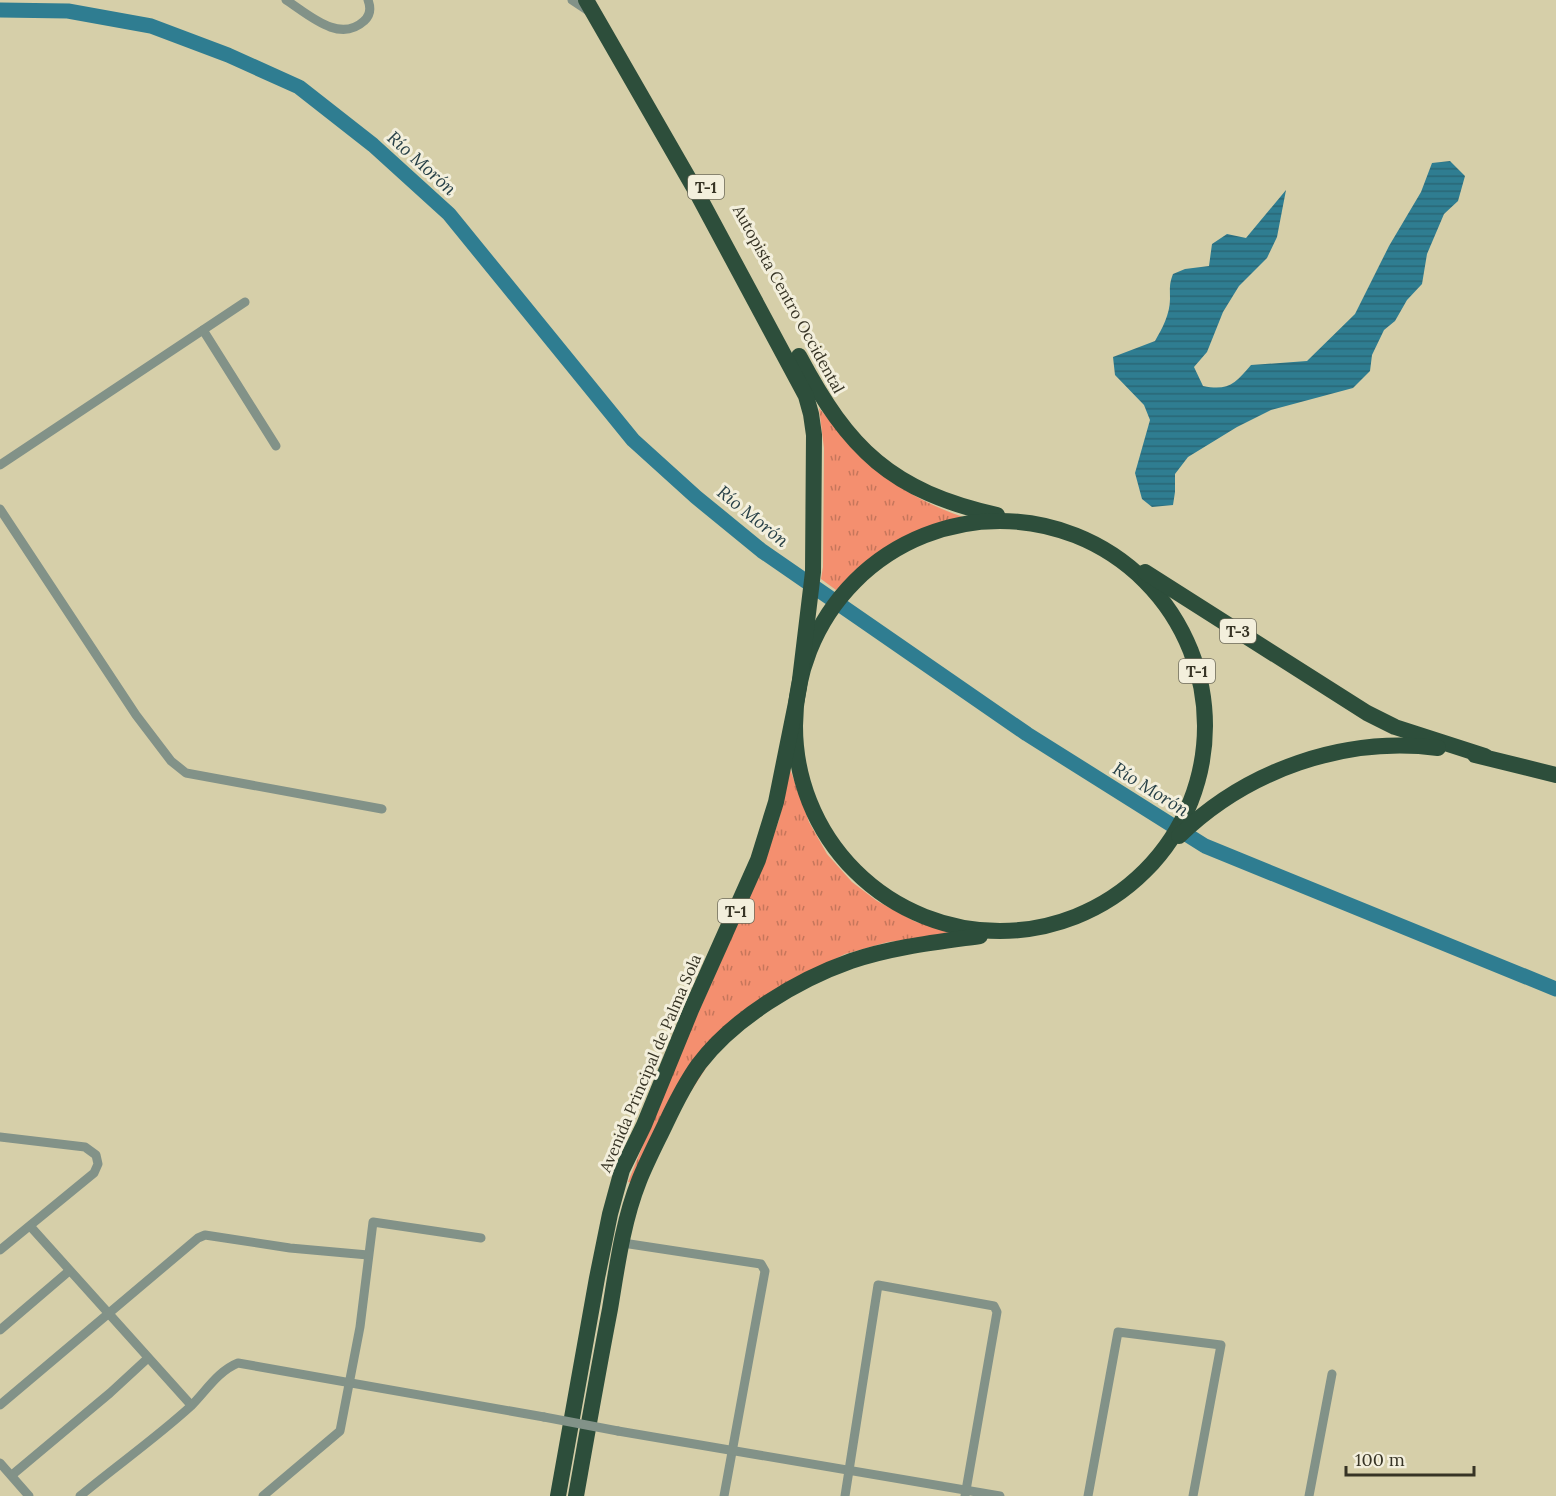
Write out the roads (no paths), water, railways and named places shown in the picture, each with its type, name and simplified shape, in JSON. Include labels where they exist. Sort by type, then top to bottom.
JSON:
[{"type":"highway","name":"Autopista Centro Occidental","points":[[586,0],[597,8],[701,178],[808,374],[846,432],[886,470],[916,488],[953,504],[1030,523]]},
{"type":"highway","name":"Autopista Centro Occidental","points":[[597,8],[806,396],[814,435],[814,538],[809,611],[799,688]]},
{"type":"highway","name":"T-1","points":[[576,1496],[623,1243],[639,1182],[675,1105],[698,1065],[720,1041],[743,1022],[799,984],[853,960],[904,947],[1020,931],[1060,923],[1098,908],[1132,884],[1161,855],[1187,822],[1204,749],[1204,707],[1196,667],[1184,636],[1167,608],[1140,576],[1107,551],[1078,536],[1030,523],[981,522],[933,532],[888,554],[862,574],[842,597],[825,621],[808,656],[799,688],[796,737],[805,786],[825,832],[855,871],[880,892],[923,917],[971,930],[1020,931]]},
{"type":"highway","name":"T-3","points":[[1107,551],[1140,569],[1367,713],[1395,727],[1485,756],[1556,775]]},
{"type":"highway","name":"Avenida Principal de Palma Sola","points":[[558,1496],[597,1278],[622,1170],[644,1125],[691,1010],[758,860],[776,802],[799,688]]},
{"type":"highway","name":"T-3","points":[[1187,822],[1246,785],[1290,765],[1323,756],[1372,747],[1414,746],[1485,756]]},
{"type":"street","points":[[286,0],[332,30],[346,29],[361,24],[368,18],[371,9],[368,0]]},
{"type":"street","points":[[572,0],[597,8]]},
{"type":"street","points":[[0,465],[245,302]]},
{"type":"street","points":[[203,330],[276,446]]},
{"type":"street","points":[[0,509],[136,715],[171,761],[186,773],[381,809]]},
{"type":"street","points":[[0,1137],[85,1147],[93,1151],[98,1159],[98,1167],[94,1173],[0,1250]]},
{"type":"street","points":[[270,1494],[340,1431],[360,1327],[374,1222],[481,1239]]},
{"type":"street","points":[[30,1226],[191,1405]]},
{"type":"street","points":[[0,1405],[198,1238],[205,1235],[290,1248],[368,1255]]},
{"type":"street","points":[[623,1243],[761,1264],[765,1271],[724,1496]]},
{"type":"street","points":[[0,1330],[69,1271]]},
{"type":"street","points":[[845,1496],[878,1285],[994,1306],[997,1312],[966,1493]]},
{"type":"street","points":[[1088,1496],[1118,1332],[1221,1345],[1193,1496]]},
{"type":"street","points":[[12,1475],[110,1394],[148,1358]]},
{"type":"street","points":[[80,1496],[191,1405],[214,1380],[238,1363],[966,1493],[999,1496]]},
{"type":"street","points":[[1309,1496],[1332,1374]]},
{"type":"street","points":[[0,1463],[29,1496]]},
{"type":"water","points":[[1450,161],[1465,176],[1458,201],[1444,214],[1427,254],[1422,284],[1407,300],[1395,321],[1384,330],[1372,355],[1370,371],[1353,388],[1271,410],[1237,427],[1188,457],[1175,474],[1173,505],[1152,507],[1142,499],[1135,473],[1150,420],[1144,405],[1115,375],[1113,357],[1155,341],[1169,310],[1170,284],[1173,274],[1185,269],[1209,266],[1212,244],[1227,234],[1246,238],[1286,190],[1277,237],[1267,258],[1239,286],[1223,312],[1207,352],[1194,367],[1203,386],[1219,388],[1235,381],[1251,365],[1307,361],[1355,314],[1389,246],[1421,192],[1432,163]]},
{"type":"waterway","name":"Río Morón","points":[[0,10],[68,11],[151,26],[228,55],[299,87],[373,145],[449,214],[633,440],[696,497],[762,551],[1027,734],[1205,846],[1556,989]]}]
